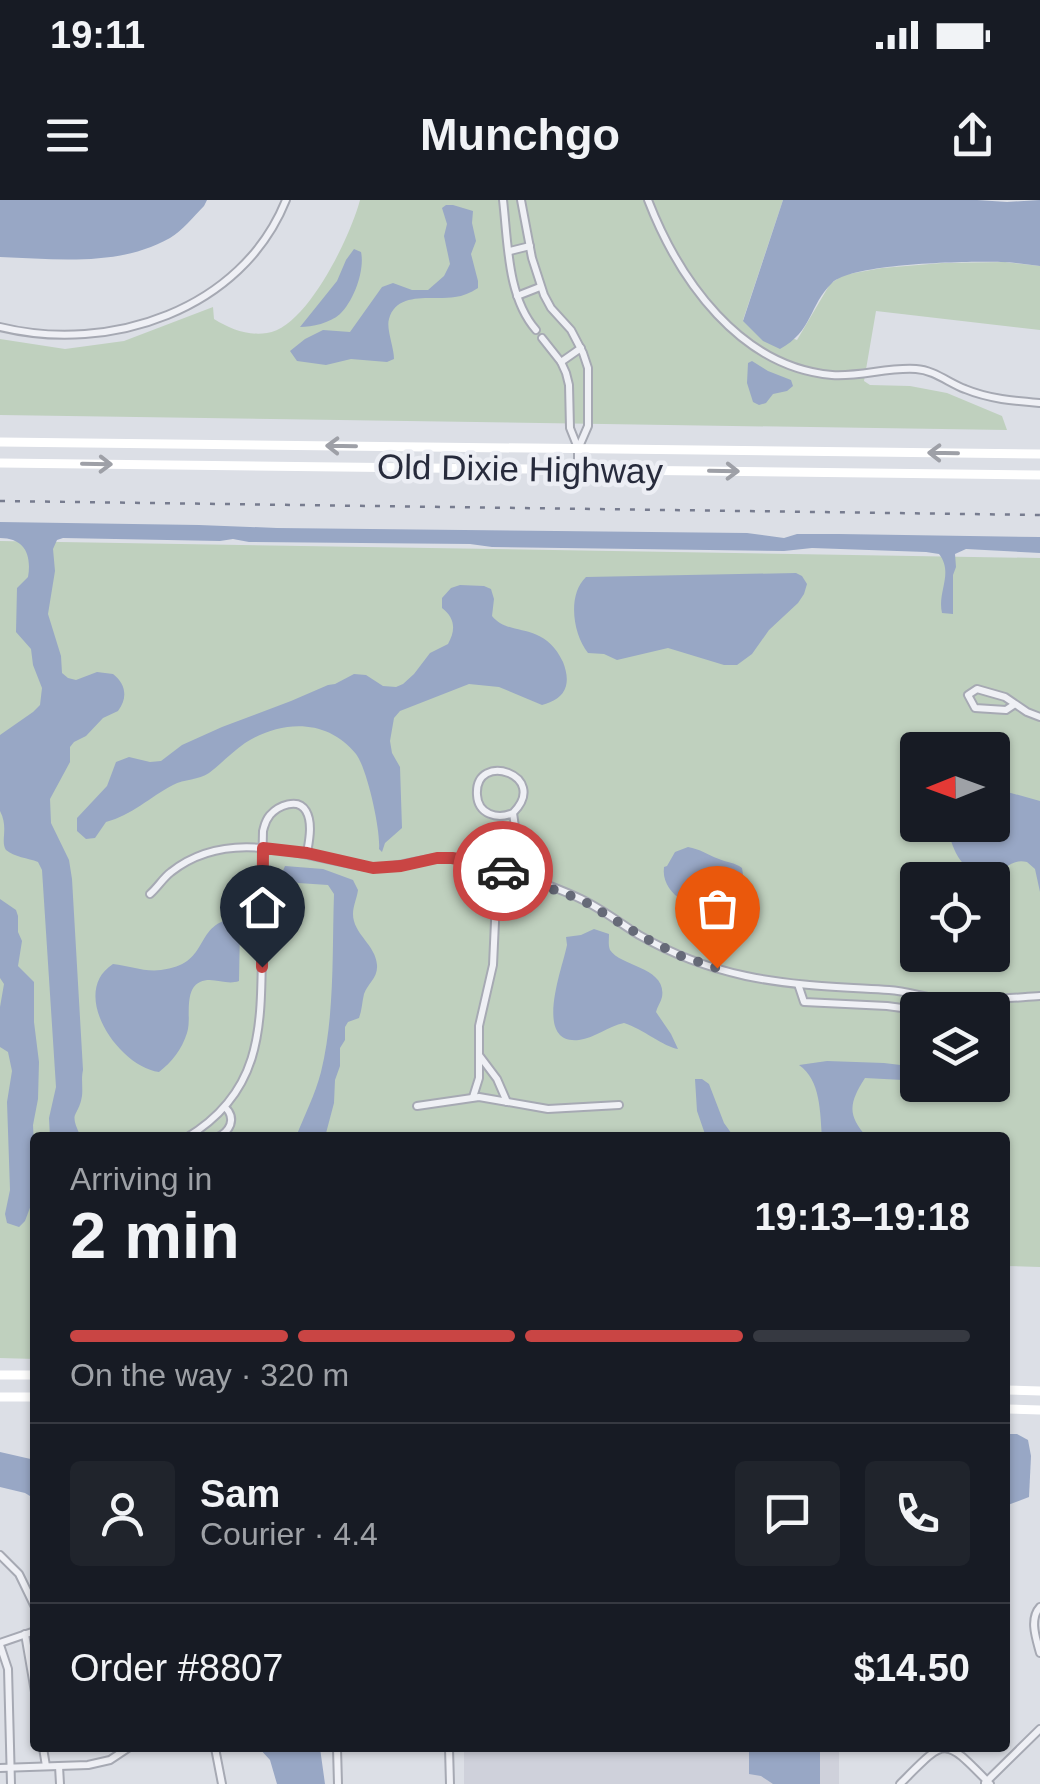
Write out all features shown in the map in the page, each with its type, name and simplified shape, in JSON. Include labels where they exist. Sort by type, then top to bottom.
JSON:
[{"type":"main road","name":"Old Dixie Highway","points":[[0,442],[1040,454]]},
{"type":"main road","name":"Old Dixie Highway","points":[[0,463],[1040,475]]},
{"type":"main road","points":[[0,1375],[30,1376]]},
{"type":"main road","points":[[1010,1390],[1040,1391]]},
{"type":"main road","points":[[0,1397],[30,1397]]},
{"type":"main road","points":[[1010,1409],[1040,1410]]},
{"type":"street","points":[[0,327],[36,334],[92,334],[125,329],[186,307],[228,281],[253,257],[286,200]]},
{"type":"street","points":[[503,200],[517,296],[526,320],[536,330]]},
{"type":"street","points":[[522,200],[540,287],[570,330],[588,368],[588,426],[578,449]]},
{"type":"street","points":[[648,200],[666,242],[691,283],[722,319],[770,358],[793,368],[834,375],[919,368],[978,394],[1040,403]]},
{"type":"street","points":[[510,251],[530,246]]},
{"type":"street","points":[[517,296],[540,287]]},
{"type":"street","points":[[542,338],[561,362],[568,385],[570,428],[578,449],[578,469]]},
{"type":"street","points":[[561,362],[580,348]]},
{"type":"street","points":[[1015,704],[1006,710],[975,708],[968,696],[977,689],[1005,696],[1040,717]]},
{"type":"street","points":[[505,770],[520,780],[523,798],[513,813],[495,816],[480,806],[477,788],[487,774],[505,770]]},
{"type":"street","points":[[196,1132],[225,1107],[243,1082],[259,1029],[264,826],[269,816],[281,807],[296,804],[305,809],[307,853]]},
{"type":"street","points":[[473,1097],[479,1078],[479,1026],[494,965],[496,900],[509,841],[516,827],[513,813]]},
{"type":"street","points":[[150,894],[168,874],[197,857],[224,849],[307,853],[382,868],[452,858],[490,865],[582,900],[681,956],[747,976],[907,992]]},
{"type":"street","points":[[798,984],[804,1002],[900,1008]]},
{"type":"street","points":[[1010,997],[1040,996]]},
{"type":"street","points":[[480,1055],[498,1079],[508,1102]]},
{"type":"street","points":[[417,1106],[473,1097],[558,1109],[619,1104]]},
{"type":"street","points":[[222,1132],[230,1127],[232,1116],[225,1107]]},
{"type":"street","points":[[0,1554],[18,1574],[30,1597]]},
{"type":"street","points":[[1040,1606],[1034,1622],[1040,1653]]},
{"type":"street","points":[[11,1784],[8,1669],[0,1644],[30,1633]]},
{"type":"street","points":[[26,1634],[30,1660]]},
{"type":"street","points":[[957,1752],[987,1783],[1040,1729]]},
{"type":"street","points":[[44,1752],[46,1766]]},
{"type":"street","points":[[0,1768],[88,1765],[110,1760],[122,1752]]},
{"type":"street","points":[[216,1752],[222,1784]]},
{"type":"street","points":[[336,1752],[338,1784]]},
{"type":"street","points":[[449,1752],[450,1784]]},
{"type":"street","points":[[900,1784],[933,1752]]},
{"type":"street","points":[[59,1766],[60,1784]]},
{"type":"shaded area","points":[[464,1752],[839,1752],[839,1784],[464,1784]]},
{"type":"green space","points":[[360,200],[783,200],[743,320],[797,340],[830,284],[843,275],[942,263],[1005,262],[1040,266],[1040,330],[876,311],[864,381],[870,385],[910,386],[947,393],[1002,416],[1007,430],[0,415],[0,339],[65,349],[124,341],[213,307],[214,319],[239,331],[260,334],[282,327],[312,298],[325,278]]},
{"type":"green space","points":[[0,541],[1040,558],[1040,1267],[1010,1266],[1010,1132],[30,1132],[30,1359],[0,1358]]},
{"type":"water","points":[[0,200],[207,200],[179,231],[150,247],[109,257],[65,260],[0,257]]},
{"type":"water","points":[[783,200],[1040,200],[1040,266],[939,263],[886,267],[844,276],[832,283],[799,334],[780,349],[763,341],[743,321]]},
{"type":"water","points":[[446,205],[473,211],[476,241],[471,254],[478,288],[458,297],[408,300],[400,304],[389,319],[394,359],[387,362],[351,359],[326,365],[297,361],[290,351],[305,339],[323,330],[350,332],[382,287],[393,283],[412,290],[428,290],[444,276],[450,264],[442,208]]},
{"type":"water","points":[[354,249],[361,252],[360,276],[345,308],[326,322],[300,327],[337,281]]},
{"type":"water","points":[[752,361],[791,380],[793,386],[773,394],[766,403],[753,402],[747,383],[748,363]]},
{"type":"water","points":[[0,522],[747,533],[784,538],[797,534],[1040,537],[1040,553],[966,549],[955,554],[953,614],[942,613],[943,561],[939,554],[926,552],[492,547],[233,539],[57,540],[48,614],[62,673],[76,680],[97,672],[113,674],[121,682],[124,696],[118,711],[103,718],[70,747],[70,762],[50,799],[51,823],[69,860],[72,879],[83,1070],[82,1096],[75,1118],[79,1132],[50,1132],[56,1087],[42,870],[38,862],[6,850],[0,811],[0,735],[40,705],[42,688],[31,649],[16,632],[17,588],[28,577],[29,561],[20,544],[0,538]]},
{"type":"water","points":[[796,573],[807,584],[804,594],[752,654],[737,665],[724,665],[668,648],[617,660],[588,653],[576,625],[576,594],[586,577]]},
{"type":"water","points":[[460,585],[491,589],[492,616],[499,623],[546,640],[563,662],[566,686],[557,699],[542,705],[499,687],[469,684],[400,711],[394,718],[390,741],[400,767],[402,828],[385,843],[382,852],[369,785],[356,754],[331,734],[303,726],[259,735],[205,775],[173,785],[106,822],[95,838],[86,839],[77,831],[77,818],[107,786],[116,762],[129,757],[161,761],[182,745],[354,674],[366,675],[383,686],[403,684],[430,653],[448,644],[453,624],[442,608],[442,598]]},
{"type":"water","points":[[1010,793],[1040,801],[1040,892],[1035,869],[1027,862],[1010,865],[1010,862],[963,862],[952,842],[1010,842]]},
{"type":"water","points":[[688,847],[742,868],[742,889],[734,902],[721,909],[706,909],[675,895],[666,883],[664,867],[675,852]]},
{"type":"water","points":[[285,866],[323,869],[353,880],[358,890],[354,921],[376,958],[377,970],[364,994],[359,1018],[345,1027],[326,1132],[298,1132],[319,1081],[329,1028],[334,894],[328,885],[298,883],[282,873]]},
{"type":"water","points":[[0,899],[16,910],[22,941],[18,966],[34,982],[39,1062],[38,1099],[33,1132],[30,1132],[30,1208],[19,1227],[7,1223],[5,1214],[10,1190],[7,1102],[12,1071],[8,1052],[0,1047],[4,984],[0,978]]},
{"type":"water","points":[[229,919],[240,926],[239,981],[205,980],[195,986],[187,1033],[179,1050],[159,1072],[144,1067],[115,1043],[104,1027],[97,1010],[100,977],[113,964],[149,970],[177,966],[195,954],[210,930]]},
{"type":"water","points":[[594,929],[609,934],[609,948],[616,956],[658,979],[662,997],[656,1012],[678,1049],[624,1023],[579,1040],[565,1038],[557,1030],[554,1003],[566,937]]},
{"type":"water","points":[[827,1061],[884,1063],[900,1065],[900,1080],[865,1078],[853,1109],[863,1132],[822,1132],[815,1088],[799,1065]]},
{"type":"water","points":[[695,1079],[702,1079],[709,1084],[730,1132],[704,1132],[697,1111]]},
{"type":"water","points":[[1010,1434],[1028,1440],[1029,1497],[1010,1504]]},
{"type":"water","points":[[0,1452],[30,1459],[30,1496],[0,1487]]},
{"type":"water","points":[[263,1752],[321,1752],[325,1784],[277,1784],[270,1760]]},
{"type":"water","points":[[749,1752],[820,1752],[820,1784],[773,1784],[749,1774]]},
{"type":"railway","points":[[0,501],[1040,515]]},
{"type":"way so far","points":[[503,871],[582,900],[643,937],[717,968]]},
{"type":"route","points":[[262,967],[263,848],[373,868],[452,858],[503,871]]}]
